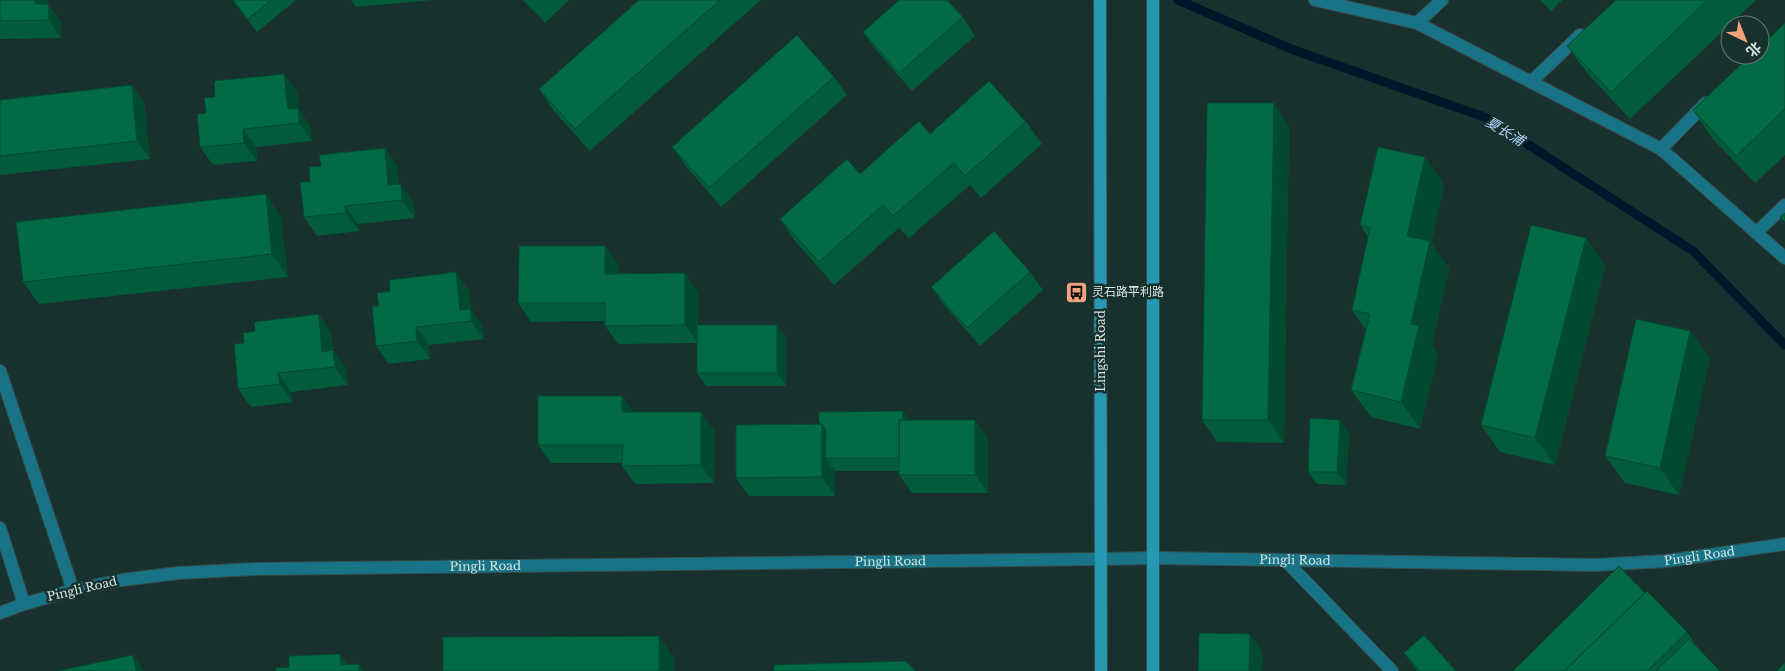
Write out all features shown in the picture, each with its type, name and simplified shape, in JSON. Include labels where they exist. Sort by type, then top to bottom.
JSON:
[{"type":"main road","name":"Lingshi Road","points":[[1100,0],[1101,671]]},
{"type":"main road","points":[[1153,0],[1153,671]]},
{"type":"street","points":[[1315,0],[1417,23],[1661,149],[1785,258]]},
{"type":"street","points":[[1417,23],[1442,0]]},
{"type":"street","points":[[1531,82],[1588,27]]},
{"type":"street","points":[[1661,149],[1714,95]]},
{"type":"street","points":[[1756,233],[1785,205]]},
{"type":"street","points":[[0,371],[72,590]]},
{"type":"street","points":[[0,528],[24,604]]},
{"type":"street","name":"Pingli Road","points":[[0,613],[72,590],[122,580],[178,573],[255,569],[1154,558],[1595,565],[1666,561],[1785,544]]},
{"type":"street","points":[[1284,560],[1392,671]]},
{"type":"building","points":[[0,0],[35,0],[35,4],[48,4],[49,20],[0,21]]},
{"type":"building","points":[[233,0],[271,0],[248,19]]},
{"type":"building","points":[[639,0],[720,0],[575,129],[539,89]]},
{"type":"building","points":[[899,0],[947,0],[963,17],[899,73],[863,32]]},
{"type":"building","points":[[1616,0],[1708,0],[1611,92],[1567,46]]},
{"type":"building","points":[[1785,23],[1785,109],[1736,156],[1693,110],[1740,65],[1770,65],[1770,37]]},
{"type":"building","points":[[797,35],[834,77],[709,188],[672,147]]},
{"type":"building","points":[[284,74],[288,109],[298,108],[299,123],[243,129],[244,143],[200,147],[197,114],[206,113],[204,98],[215,97],[214,81]]},
{"type":"building","points":[[989,81],[1026,122],[965,176],[954,163],[893,216],[883,205],[819,262],[780,219],[847,159],[860,174],[919,121],[930,134]]},
{"type":"building","points":[[132,85],[137,141],[0,156],[0,100]]},
{"type":"building","points":[[1207,103],[1274,103],[1268,420],[1202,420]]},
{"type":"building","points":[[1378,147],[1425,157],[1407,236],[1430,241],[1411,324],[1419,326],[1401,402],[1351,390],[1370,314],[1352,310],[1370,228],[1360,225]]},
{"type":"building","points":[[385,148],[388,185],[401,184],[402,200],[345,206],[346,213],[304,217],[300,182],[310,182],[309,167],[321,166],[319,155]]},
{"type":"building","points":[[266,194],[272,254],[23,282],[16,222]]},
{"type":"building","points":[[1785,213],[1785,222],[1780,217]]},
{"type":"building","points":[[1531,225],[1586,238],[1535,438],[1481,425]]},
{"type":"building","points":[[994,231],[1030,272],[967,328],[931,287]]},
{"type":"building","points":[[519,246],[605,246],[605,274],[685,273],[685,325],[605,326],[605,303],[518,303]]},
{"type":"building","points":[[456,272],[460,310],[471,309],[471,321],[416,327],[417,341],[376,346],[372,307],[379,306],[377,293],[390,291],[389,280]]},
{"type":"building","points":[[319,314],[322,352],[333,350],[335,367],[278,373],[280,384],[238,389],[234,344],[244,343],[243,333],[255,331],[254,322]]},
{"type":"building","points":[[1636,319],[1690,331],[1660,468],[1605,456]]},
{"type":"building","points":[[697,325],[777,325],[777,373],[697,373]]},
{"type":"building","points":[[538,396],[622,396],[622,412],[701,412],[701,465],[622,466],[623,445],[538,445]]},
{"type":"building","points":[[903,411],[903,420],[899,420],[899,458],[825,458],[826,430],[822,424],[819,424],[819,412]]},
{"type":"building","points":[[1310,418],[1340,420],[1337,472],[1308,472]]},
{"type":"building","points":[[899,420],[975,420],[975,475],[899,475]]},
{"type":"building","points":[[822,424],[822,477],[736,478],[736,425]]},
{"type":"building","points":[[1619,566],[1645,593],[1564,671],[1513,671]]},
{"type":"building","points":[[1647,591],[1687,632],[1647,671],[1564,671]]},
{"type":"building","points":[[1199,633],[1250,634],[1249,671],[1198,671]]},
{"type":"building","points":[[1424,635],[1456,671],[1420,671],[1404,653]]},
{"type":"building","points":[[659,636],[659,671],[443,671],[443,637]]},
{"type":"building","points":[[1689,639],[1720,671],[1656,671]]},
{"type":"building","points":[[340,654],[341,665],[359,664],[359,671],[276,671],[276,668],[289,667],[289,656]]},
{"type":"building","points":[[133,655],[136,671],[57,671]]},
{"type":"building","points":[[906,661],[915,671],[774,671],[774,665]]},
{"type":"building","points":[[1785,663],[1785,671],[1777,671]]},
{"type":"waterway","name":"夏长浦","points":[[1178,0],[1291,49],[1487,118],[1693,251],[1785,345]]},
{"type":"place","name":"灵石路平利路","points":[[1076,292]]}]
